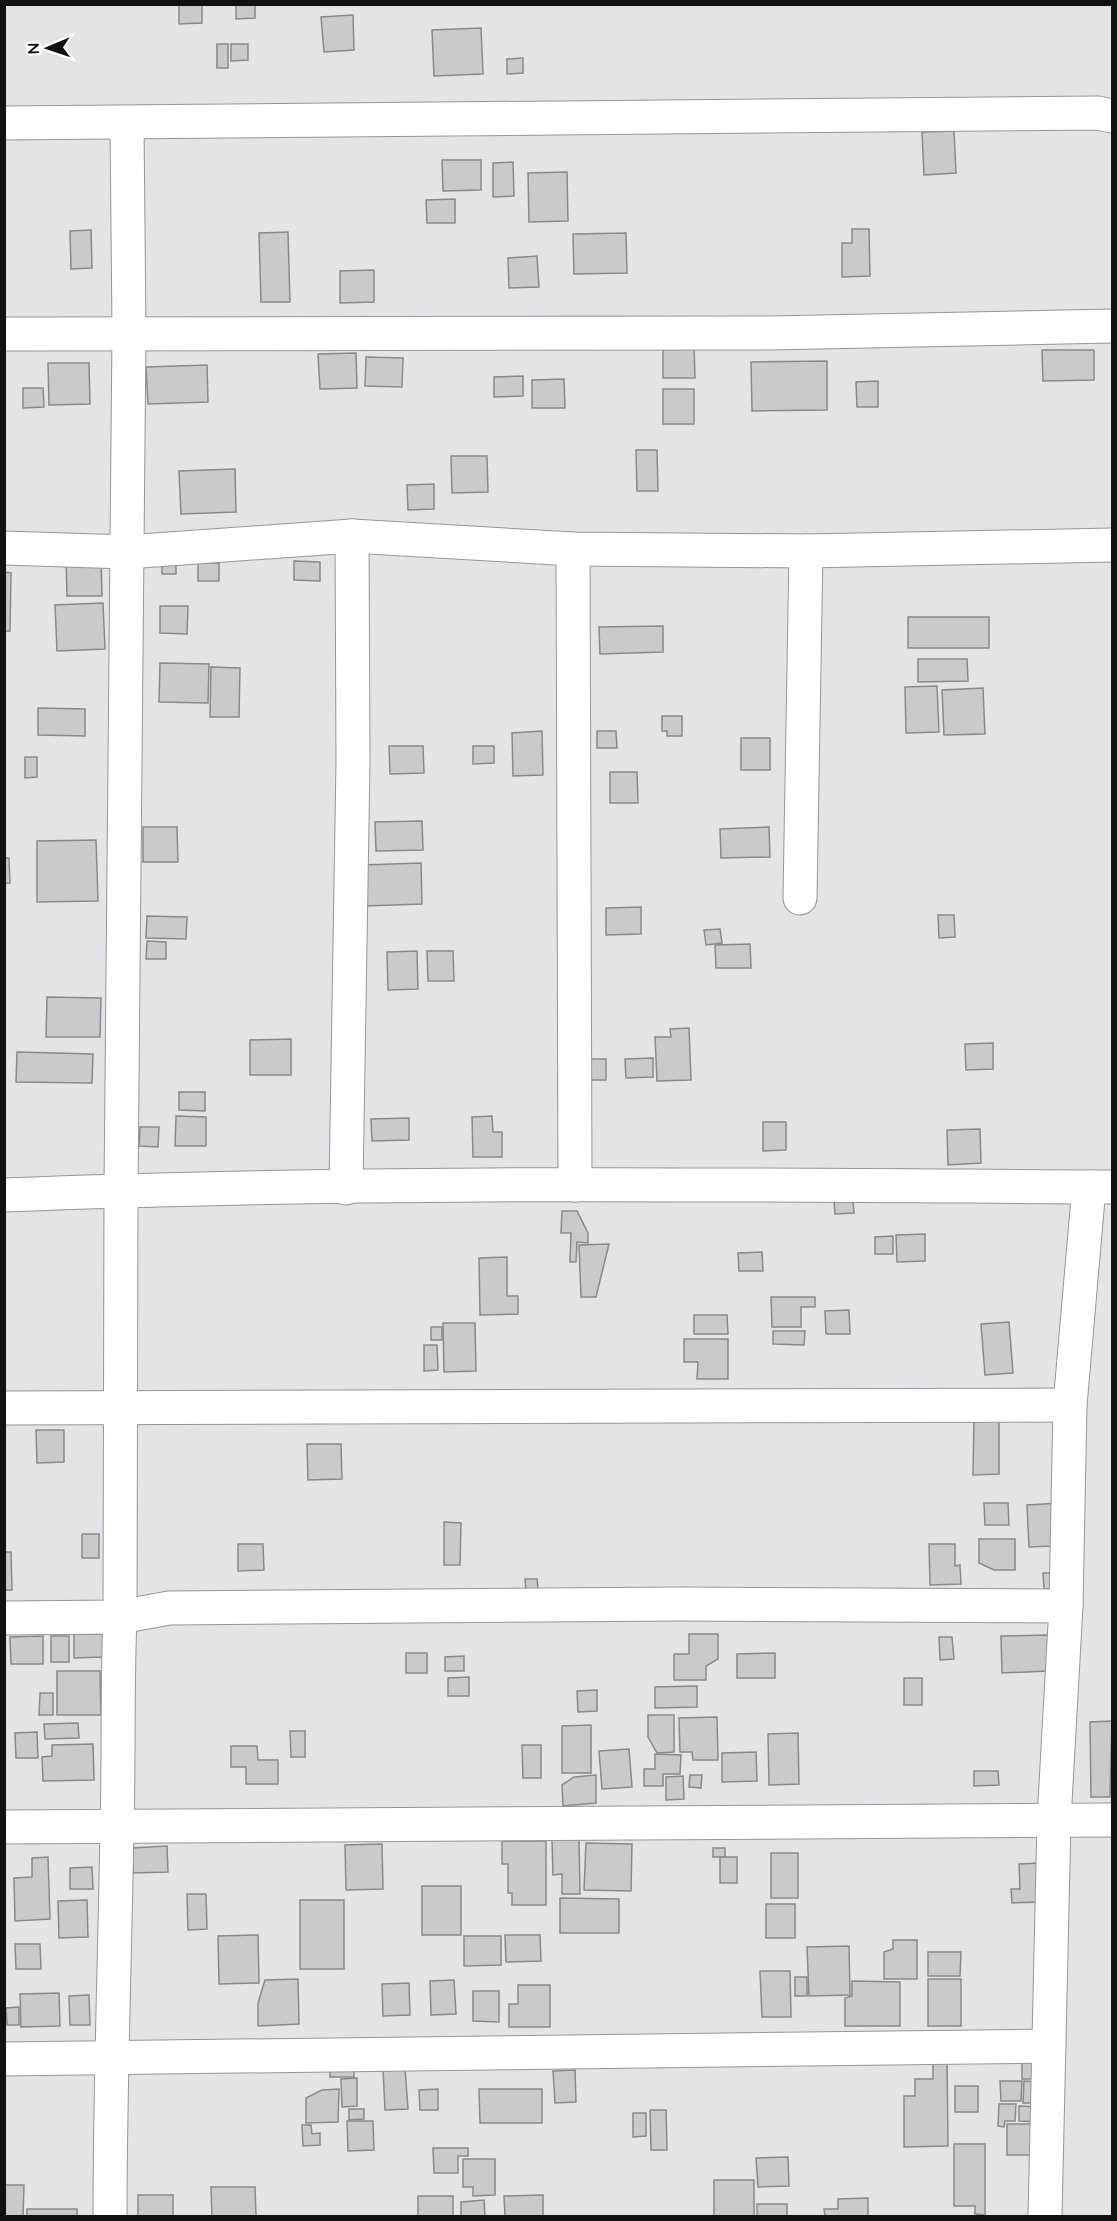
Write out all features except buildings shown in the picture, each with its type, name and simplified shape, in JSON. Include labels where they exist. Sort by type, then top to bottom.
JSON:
[{"type":"street","points":[[4,123],[1074,113],[1098,113],[1113,116]]},
{"type":"street","points":[[110,2217],[110,2060],[117,1825],[116,1720],[120,1617],[122,1407],[121,1190],[129,332],[127,123]]},
{"type":"street","points":[[4,334],[129,332],[379,335],[721,333],[1113,326]]},
{"type":"street","points":[[346,1188],[353,761],[352,536]]},
{"type":"street","points":[[4,548],[127,552],[352,536],[573,549],[806,551],[1113,545]]},
{"type":"street","points":[[573,549],[575,1185]]},
{"type":"street","points":[[800,898],[806,551]]},
{"type":"street","points":[[4,1195],[121,1190],[575,1185],[1101,1187],[1070,1405],[1066,1606],[1054,1820],[1045,2217]]},
{"type":"street","points":[[4,1408],[1070,1405]]},
{"type":"street","points":[[4,1618],[120,1617],[169,1608],[681,1604],[1066,1606]]},
{"type":"street","points":[[4,1827],[1113,1820]]},
{"type":"street","points":[[4,2059],[110,2060],[1049,2046]]}]
